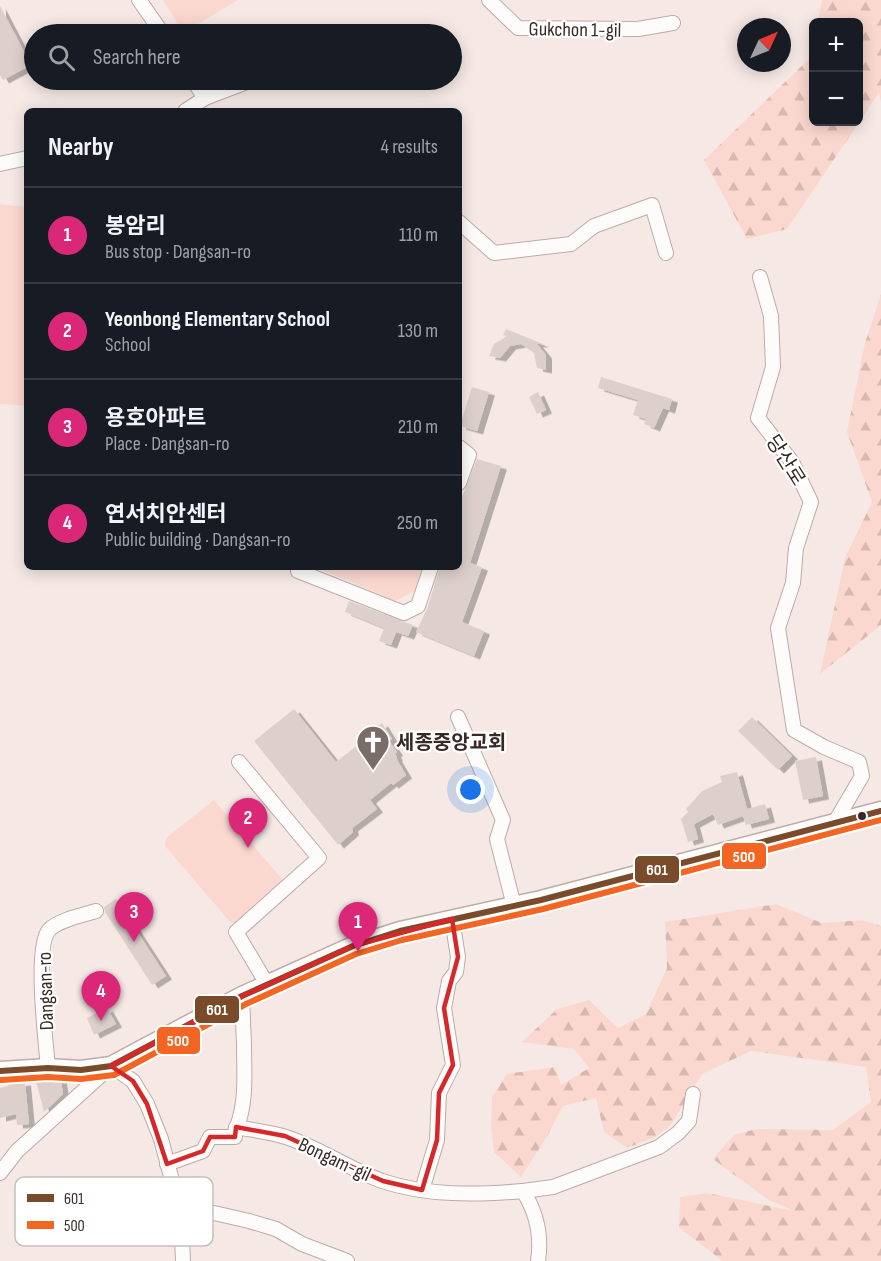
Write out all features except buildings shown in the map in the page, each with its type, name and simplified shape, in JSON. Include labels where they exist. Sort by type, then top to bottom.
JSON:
[{"type":"main road","points":[[0,1071],[48,1068],[81,1070],[111,1066],[242,996],[353,946],[400,931],[514,906],[881,811]]},
{"type":"street","points":[[140,0],[156,24]]},
{"type":"street","name":"Gukchon 1-gil","points":[[489,0],[518,28],[638,29],[673,23]]},
{"type":"street","points":[[200,90],[205,98]]},
{"type":"street","points":[[190,108],[205,98],[226,90]]},
{"type":"street","points":[[0,164],[24,159]]},
{"type":"street","points":[[462,225],[494,253],[510,252],[571,243],[594,226],[652,204],[666,254]]},
{"type":"street","name":"당산로","points":[[760,278],[771,316],[772,367],[758,418],[792,462],[811,502],[796,548],[793,583],[778,628],[784,679],[794,730],[824,747],[859,762],[861,776],[835,822]]},
{"type":"street","points":[[462,449],[469,455],[462,475]]},
{"type":"street","points":[[298,570],[404,613],[418,606],[430,570]]},
{"type":"street","points":[[458,717],[503,820],[497,839],[514,906]]},
{"type":"street","points":[[239,762],[319,858],[236,932],[267,984]]},
{"type":"street","name":"Dangsan-ro","points":[[48,1068],[42,945],[49,930],[68,920],[96,911]]},
{"type":"street","points":[[422,1190],[438,1140],[439,1093],[453,1065],[444,1008],[449,981],[456,972],[458,957],[452,919]]},
{"type":"street","points":[[167,1164],[203,1151],[210,1137],[235,1137],[242,1112],[245,1086],[245,1028],[242,996]]},
{"type":"street","points":[[0,1173],[17,1151],[111,1066],[133,1081],[147,1104],[171,1177]]},
{"type":"street","name":"Bongam-gil","points":[[237,1127],[285,1136],[383,1181],[422,1190],[481,1194],[523,1191],[553,1187],[659,1148],[689,1121],[693,1094]]},
{"type":"street","points":[[523,1191],[532,1205],[538,1226],[538,1261]]},
{"type":"street","points":[[213,1213],[276,1229],[302,1244],[347,1261]]},
{"type":"street","points":[[182,1246],[183,1261]]},
{"type":"highlighted area","points":[[452,919],[458,957],[444,1008],[453,1065],[439,1093],[437,1140],[422,1190],[383,1181],[285,1136],[236,1127],[235,1137],[210,1137],[203,1151],[167,1164],[147,1104],[133,1081],[111,1066],[242,996],[353,946]]},
{"type":"green space","points":[[163,0],[238,0],[198,24],[178,24]]},
{"type":"green space","points":[[822,0],[881,0],[881,103],[879,93],[863,117],[863,18],[819,18]]},
{"type":"green space","points":[[809,59],[809,126],[857,126],[787,229],[747,239],[704,160]]},
{"type":"green space","points":[[0,204],[24,207],[24,406],[0,404]]},
{"type":"green space","points":[[881,294],[881,625],[820,674],[845,558],[872,502],[847,432],[865,343]]},
{"type":"green space","points":[[323,570],[421,570],[415,591],[395,601]]},
{"type":"green space","points":[[214,800],[283,880],[283,884],[235,923],[230,922],[165,846],[166,838]]},
{"type":"green space","points":[[776,904],[822,923],[863,920],[881,926],[881,1261],[723,1261],[679,1228],[680,1197],[707,1193],[794,1211],[767,1199],[713,1159],[734,1135],[756,1129],[833,1130],[871,1102],[866,1067],[751,1051],[702,1074],[671,1125],[655,1137],[627,1148],[604,1132],[596,1098],[563,1106],[521,1177],[494,1152],[491,1127],[492,1097],[507,1074],[555,1067],[561,1085],[589,1068],[574,1049],[522,1042],[557,1009],[589,1000],[618,1028],[646,1014],[667,968],[665,922]]},
{"type":"transit line","name":"601","points":[[0,1071],[48,1068],[81,1070],[111,1066],[242,996],[353,946],[400,931],[541,900],[881,811]]},
{"type":"transit line","name":"500","points":[[1,1080],[48,1077],[81,1079],[114,1075],[246,1004],[356,954],[402,940],[543,909],[881,820]]},
{"type":"place","name":"세종중앙교회","points":[[373,771]]},
{"type":"place","name":"Yeonbong Elementary School","points":[[248,848]]},
{"type":"place","name":"용호아파트","points":[[134,942]]},
{"type":"place","name":"봉암리","points":[[358,952]]},
{"type":"place","name":"연서치안센터","points":[[101,1021]]}]
